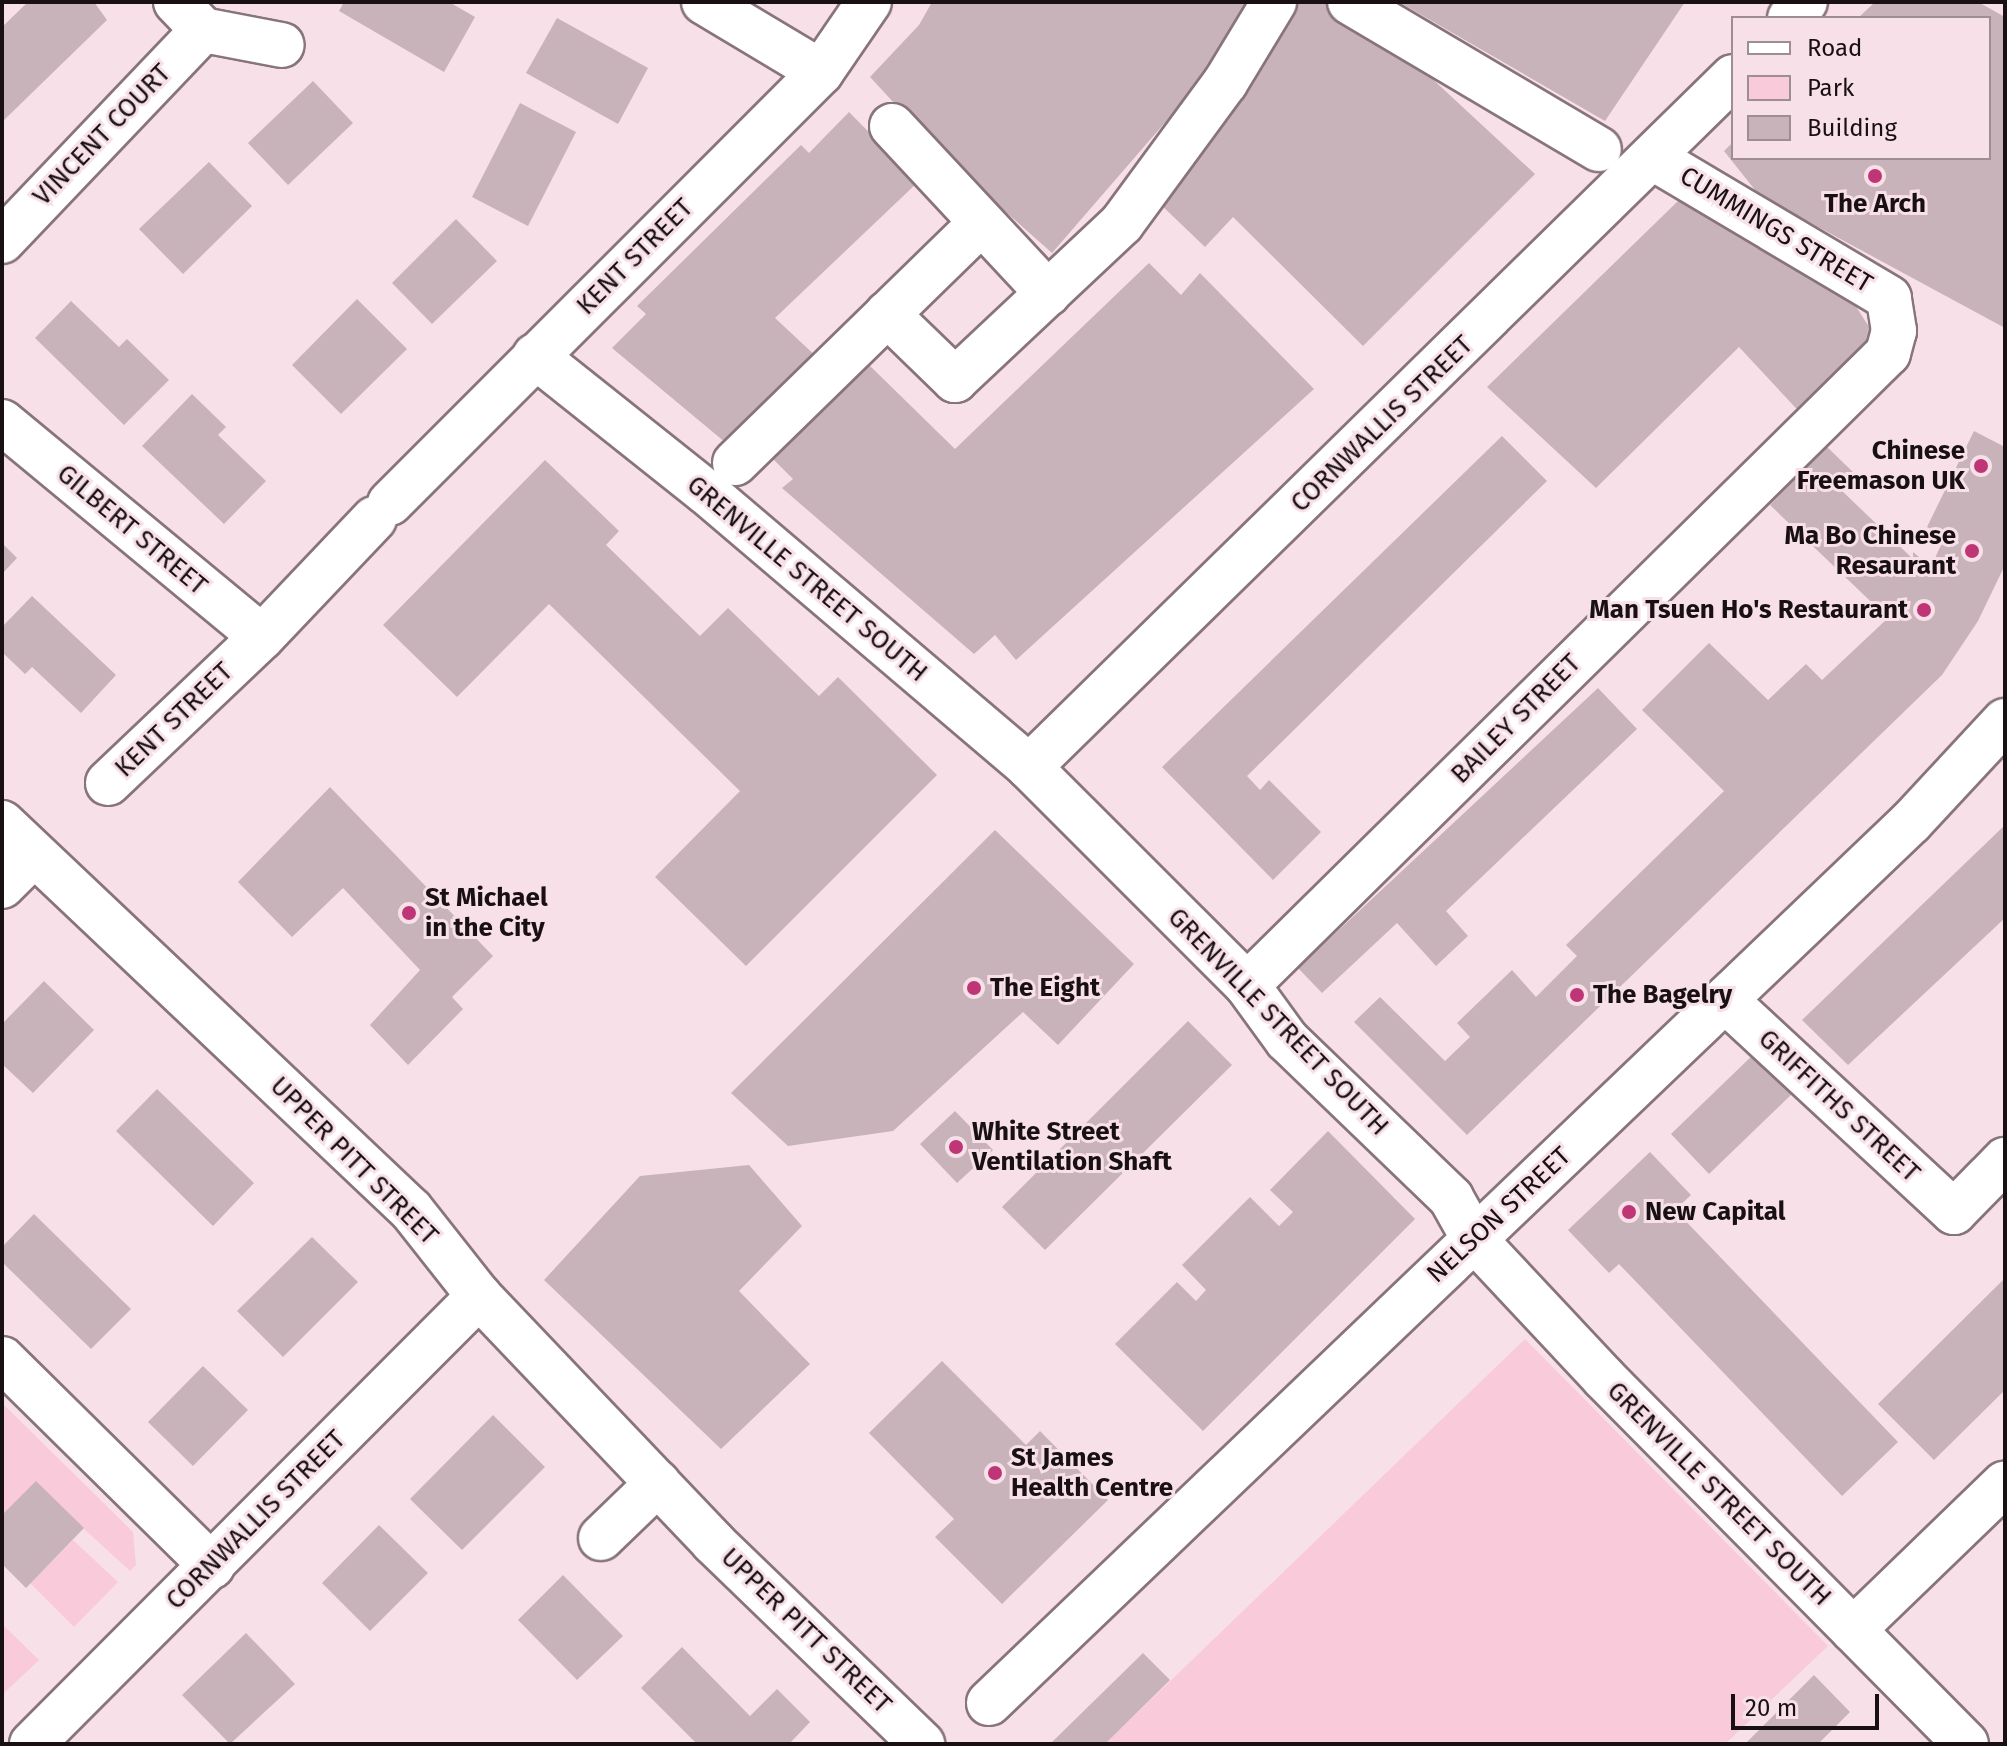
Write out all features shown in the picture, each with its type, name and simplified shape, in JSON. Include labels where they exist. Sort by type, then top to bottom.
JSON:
[{"type":"street","points":[[704,2],[821,72]]},
{"type":"street","name":"KENT STREET","points":[[108,783],[262,637],[535,356],[821,72],[869,2]]},
{"type":"street","points":[[887,314],[955,380],[1122,223],[1225,83],[1274,2]]},
{"type":"street","points":[[1350,2],[1599,149]]},
{"type":"street","name":"VINCENT COURT","points":[[2,241],[189,16],[282,45]]},
{"type":"street","name":"CORNWALLIS STREET","points":[[1029,767],[1655,159],[1731,79]]},
{"type":"street","points":[[892,126],[1048,293]]},
{"type":"street","name":"CUMMINGS STREET","points":[[1655,159],[1889,298],[1894,331],[1888,353]]},
{"type":"street","points":[[735,463],[981,223]]},
{"type":"street","name":"BAILEY STREET","points":[[1247,985],[1888,353]]},
{"type":"street","name":"GRENVILLE STREET SOUTH","points":[[535,356],[705,491],[1029,767],[1247,985],[1287,1040],[1451,1198],[1474,1239],[1966,1744]]},
{"type":"street","name":"GILBERT STREET","points":[[2,422],[262,637]]},
{"type":"street","name":"NELSON STREET","points":[[989,1703],[1911,822],[2005,721]]},
{"type":"street","name":"UPPER PITT STREET","points":[[2,823],[411,1210],[479,1296],[658,1483],[922,1744]]},
{"type":"street","points":[[2,886],[34,854]]},
{"type":"street","name":"GRIFFITHS STREET","points":[[1725,1000],[1954,1212],[2005,1160]]},
{"type":"street","name":"CORNWALLIS STREET","points":[[32,1744],[479,1296]]},
{"type":"street","points":[[2,1359],[212,1566]]},
{"type":"street","points":[[601,1538],[658,1483]]},
{"type":"street","points":[[1853,1630],[2005,1483]]},
{"type":"green space","points":[[1525,1339],[1828,1646],[1725,1744],[1105,1744]]},
{"type":"green space","points":[[2,1403],[133,1532],[136,1565],[130,1571],[83,1528],[2,1515]]},
{"type":"green space","points":[[73,1540],[118,1582],[74,1627],[30,1583]]},
{"type":"green space","points":[[2,1624],[39,1660],[2,1695]]},
{"type":"building","points":[[28,2],[94,2],[107,20],[2,122],[2,27]]},
{"type":"building","points":[[344,2],[449,2],[475,17],[444,72],[339,11]]},
{"type":"building","points":[[932,2],[1251,2],[1200,82],[1052,253],[944,157],[870,77],[919,25]]},
{"type":"building","points":[[1299,2],[1328,2],[1386,36],[1535,174],[1363,346],[1233,217],[1205,247],[1157,201],[1224,120]]},
{"type":"building","points":[[1399,2],[1685,2],[1605,121]]},
{"type":"building","name":"The Arch","points":[[1875,2],[1978,2],[2005,17],[2005,328],[1759,195],[1731,160],[1991,160],[1991,16],[1860,16]]},
{"type":"building","points":[[557,18],[648,68],[618,124],[526,73]]},
{"type":"building","points":[[313,81],[353,123],[288,185],[248,143]]},
{"type":"building","points":[[520,103],[576,132],[528,226],[472,197]]},
{"type":"building","points":[[849,112],[918,182],[775,318],[819,359],[726,443],[612,348],[646,314],[637,306],[801,145],[809,153]]},
{"type":"building","name":"The Arch","points":[[1731,144],[1731,160],[1724,151]]},
{"type":"building","points":[[209,162],[252,206],[183,274],[139,229]]},
{"type":"building","points":[[1678,201],[1846,291],[1873,333],[1871,358],[1806,419],[1739,347],[1596,488],[1487,387]]},
{"type":"building","points":[[456,219],[497,261],[432,324],[392,283]]},
{"type":"building","points":[[1149,263],[1181,295],[1200,273],[1314,389],[1016,660],[995,635],[974,654],[782,488],[793,479],[773,459],[867,363],[955,449]]},
{"type":"building","points":[[357,299],[407,349],[341,414],[292,365]]},
{"type":"building","points":[[71,301],[119,347],[127,339],[169,380],[124,425],[35,338]]},
{"type":"building","points":[[192,394],[226,427],[218,435],[266,481],[224,524],[142,446]]},
{"type":"building","points":[[1974,431],[2005,447],[2005,565],[1978,621],[1942,675],[1467,1135],[1354,1022],[1380,997],[1445,1061],[1470,1037],[1457,1023],[1512,970],[1536,997],[1577,956],[1566,945],[1724,791],[1642,710],[1709,643],[1768,700],[1806,664],[1822,680],[1888,618],[1770,505],[1826,446],[1854,473],[1839,488],[1913,559],[1913,552],[1931,567],[1945,536],[1927,527]]},
{"type":"building","points":[[1502,436],[1547,481],[1247,776],[1260,790],[1269,780],[1321,832],[1273,880],[1162,767]]},
{"type":"building","points":[[545,460],[619,531],[606,545],[700,636],[728,608],[819,696],[838,677],[937,775],[746,966],[655,877],[740,791],[549,604],[457,697],[383,625]]},
{"type":"building","points":[[2,543],[17,558],[2,574]]},
{"type":"building","points":[[32,596],[116,675],[81,713],[32,667],[25,674],[2,652],[2,627]]},
{"type":"building","points":[[1598,688],[1637,729],[1446,911],[1468,936],[1436,966],[1397,923],[1322,993],[1298,968]]},
{"type":"building","name":"St Michael in the City","points":[[330,787],[493,956],[452,997],[463,1009],[408,1065],[370,1025],[420,970],[343,888],[292,937],[238,882]]},
{"type":"building","points":[[2005,825],[2005,918],[1848,1065],[1802,1020]]},
{"type":"building","name":"The Eight","points":[[995,830],[1134,964],[1058,1045],[1023,1012],[893,1131],[788,1146],[731,1093]]},
{"type":"building","points":[[44,981],[94,1030],[33,1093],[2,1064],[2,1024]]},
{"type":"building","points":[[1188,1021],[1232,1065],[1045,1250],[1002,1207]]},
{"type":"building","points":[[1757,1051],[1795,1091],[1709,1174],[1671,1134]]},
{"type":"building","points":[[157,1089],[254,1183],[213,1226],[116,1131]]},
{"type":"building","name":"White Street Ventilation Shaft","points":[[955,1111],[993,1150],[957,1183],[920,1144]]},
{"type":"building","points":[[1328,1131],[1415,1219],[1203,1431],[1115,1344],[1177,1282],[1196,1301],[1206,1290],[1182,1265],[1250,1197],[1279,1226],[1293,1212],[1270,1190]]},
{"type":"building","points":[[1650,1152],[1691,1195],[1675,1210],[1898,1442],[1842,1496],[1619,1264],[1609,1273],[1568,1230]]},
{"type":"building","points":[[749,1165],[802,1226],[739,1291],[810,1364],[721,1449],[544,1280],[640,1176]]},
{"type":"building","points":[[34,1214],[131,1309],[91,1349],[2,1262],[2,1247]]},
{"type":"building","points":[[312,1237],[358,1282],[283,1357],[237,1311]]},
{"type":"building","points":[[2005,1278],[2005,1390],[1934,1460],[1878,1404]]},
{"type":"building","name":"St James Health Centre","points":[[942,1361],[1026,1445],[1040,1431],[1108,1500],[1002,1604],[935,1537],[954,1519],[869,1433]]},
{"type":"building","points":[[203,1366],[248,1410],[193,1466],[148,1422]]},
{"type":"building","points":[[493,1415],[545,1467],[462,1550],[410,1499]]},
{"type":"building","points":[[36,1481],[84,1528],[26,1588],[2,1564],[2,1515]]},
{"type":"building","points":[[379,1525],[428,1573],[370,1631],[322,1583]]},
{"type":"building","points":[[563,1575],[623,1636],[577,1680],[518,1620]]},
{"type":"building","points":[[246,1633],[295,1684],[230,1744],[182,1695]]},
{"type":"building","points":[[682,1647],[750,1716],[777,1689],[810,1722],[789,1744],[697,1744],[641,1688]]},
{"type":"building","points":[[1143,1653],[1170,1680],[1105,1744],[1050,1744]]},
{"type":"building","points":[[1814,1675],[1850,1712],[1818,1744],[1745,1744]]},
{"type":"place","name":"The Arch","points":[[1875,176]]},
{"type":"place","name":"Chinese Freemason UK","points":[[1981,466]]},
{"type":"place","name":"Ma Bo Chinese Resaurant","points":[[1972,551]]},
{"type":"place","name":"Man Tsuen Ho's Restaurant","points":[[1924,610]]},
{"type":"place","name":"St Michael in the City","points":[[409,913]]},
{"type":"place","name":"The Eight","points":[[974,988]]},
{"type":"place","name":"The Bagelry","points":[[1577,995]]},
{"type":"place","name":"White Street Ventilation Shaft","points":[[956,1147]]},
{"type":"place","name":"New Capital","points":[[1629,1212]]},
{"type":"place","name":"St James Health Centre","points":[[995,1473]]}]
